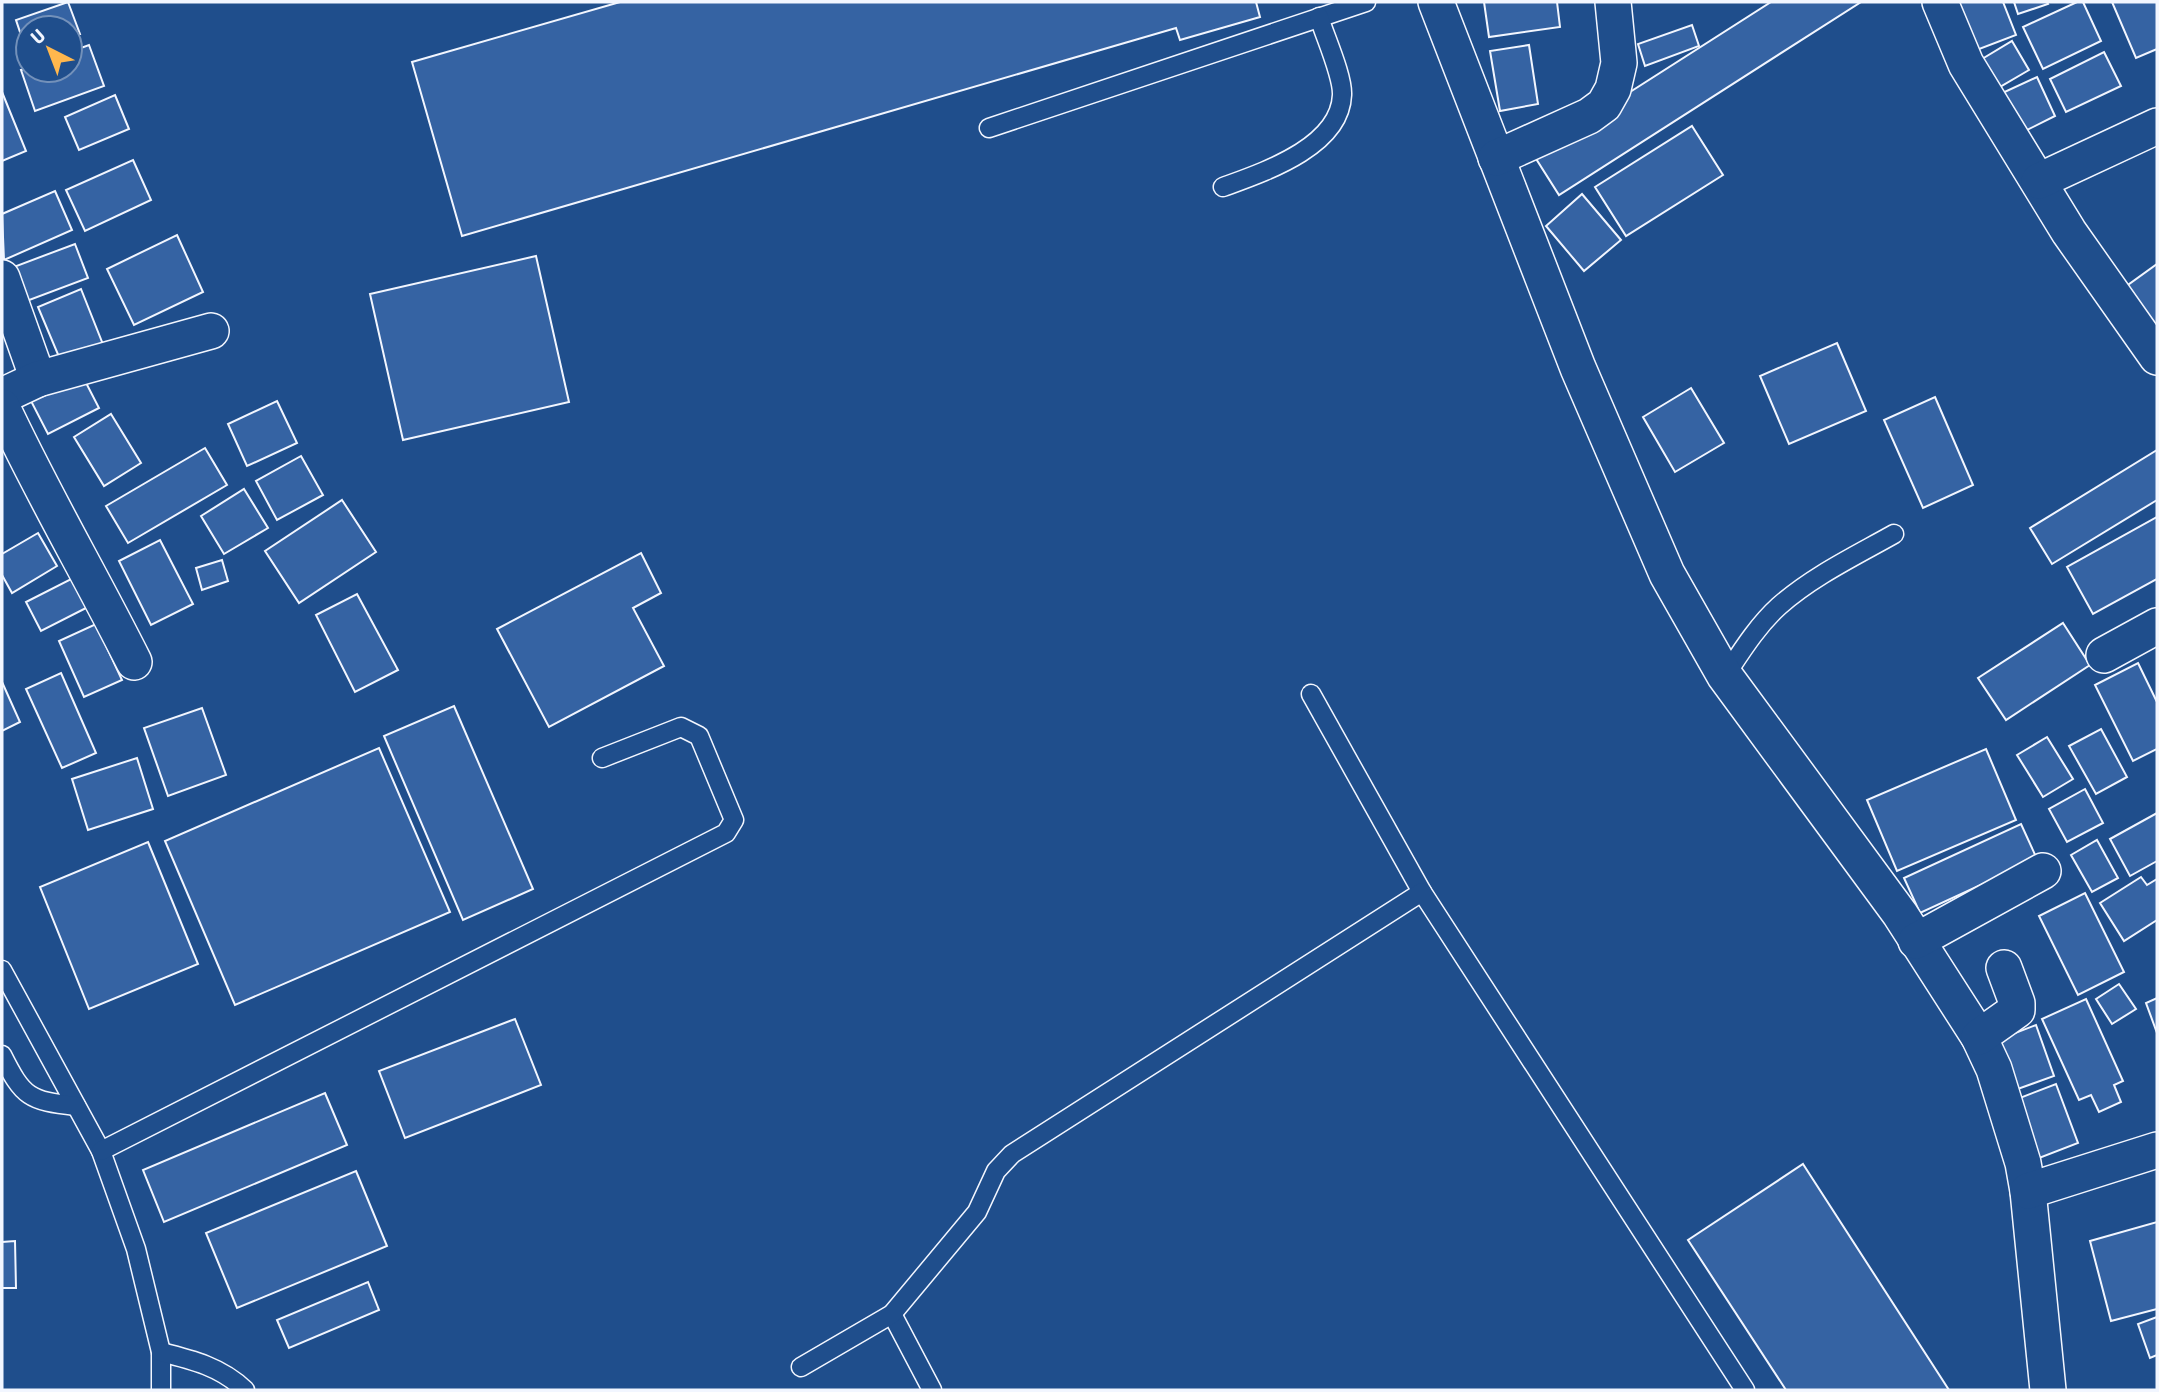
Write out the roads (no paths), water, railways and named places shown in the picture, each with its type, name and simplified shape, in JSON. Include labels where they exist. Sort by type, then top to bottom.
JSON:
[{"type":"street","points":[[1436,2],[1577,368],[1667,574],[1725,676],[1916,941],[1979,1037],[1997,1080],[2023,1163],[2048,1390]]},
{"type":"street","points":[[1496,158],[1589,116],[1604,105],[1613,89],[1619,63],[1613,2]]},
{"type":"street","points":[[1940,2],[1966,64],[2069,232],[2157,358]]},
{"type":"street","points":[[2039,181],[2157,126]]},
{"type":"street","points":[[2,278],[38,379]]},
{"type":"street","points":[[2,396],[38,379],[211,331]]},
{"type":"street","points":[[2,407],[33,474],[87,567],[134,662]]},
{"type":"street","points":[[2104,655],[2157,626]]},
{"type":"street","points":[[1916,941],[2043,871]]},
{"type":"street","points":[[1979,1037],[2017,1010],[2004,968]]},
{"type":"street","points":[[2028,1191],[2157,1150]]},
{"type":"lane","points":[[989,128],[1366,2]]},
{"type":"lane","points":[[1223,187],[1277,166],[1320,139],[1335,124],[1343,93],[1319,17]]},
{"type":"lane","points":[[1725,676],[1764,621],[1779,606],[1823,573],[1895,534]]},
{"type":"lane","points":[[1311,694],[1422,892],[1745,1390]]},
{"type":"lane","points":[[101,1151],[730,829],[734,820],[699,736],[690,730],[681,727],[602,758]]},
{"type":"lane","points":[[801,1367],[892,1314],[977,1212],[996,1171],[1013,1154],[1422,892]]},
{"type":"lane","points":[[2,970],[101,1151],[136,1249],[161,1352],[161,1390]]},
{"type":"lane","points":[[2,1055],[17,1086],[33,1098],[76,1106]]},
{"type":"lane","points":[[892,1314],[932,1390]]},
{"type":"lane","points":[[161,1352],[207,1364],[232,1377],[245,1390]]}]
